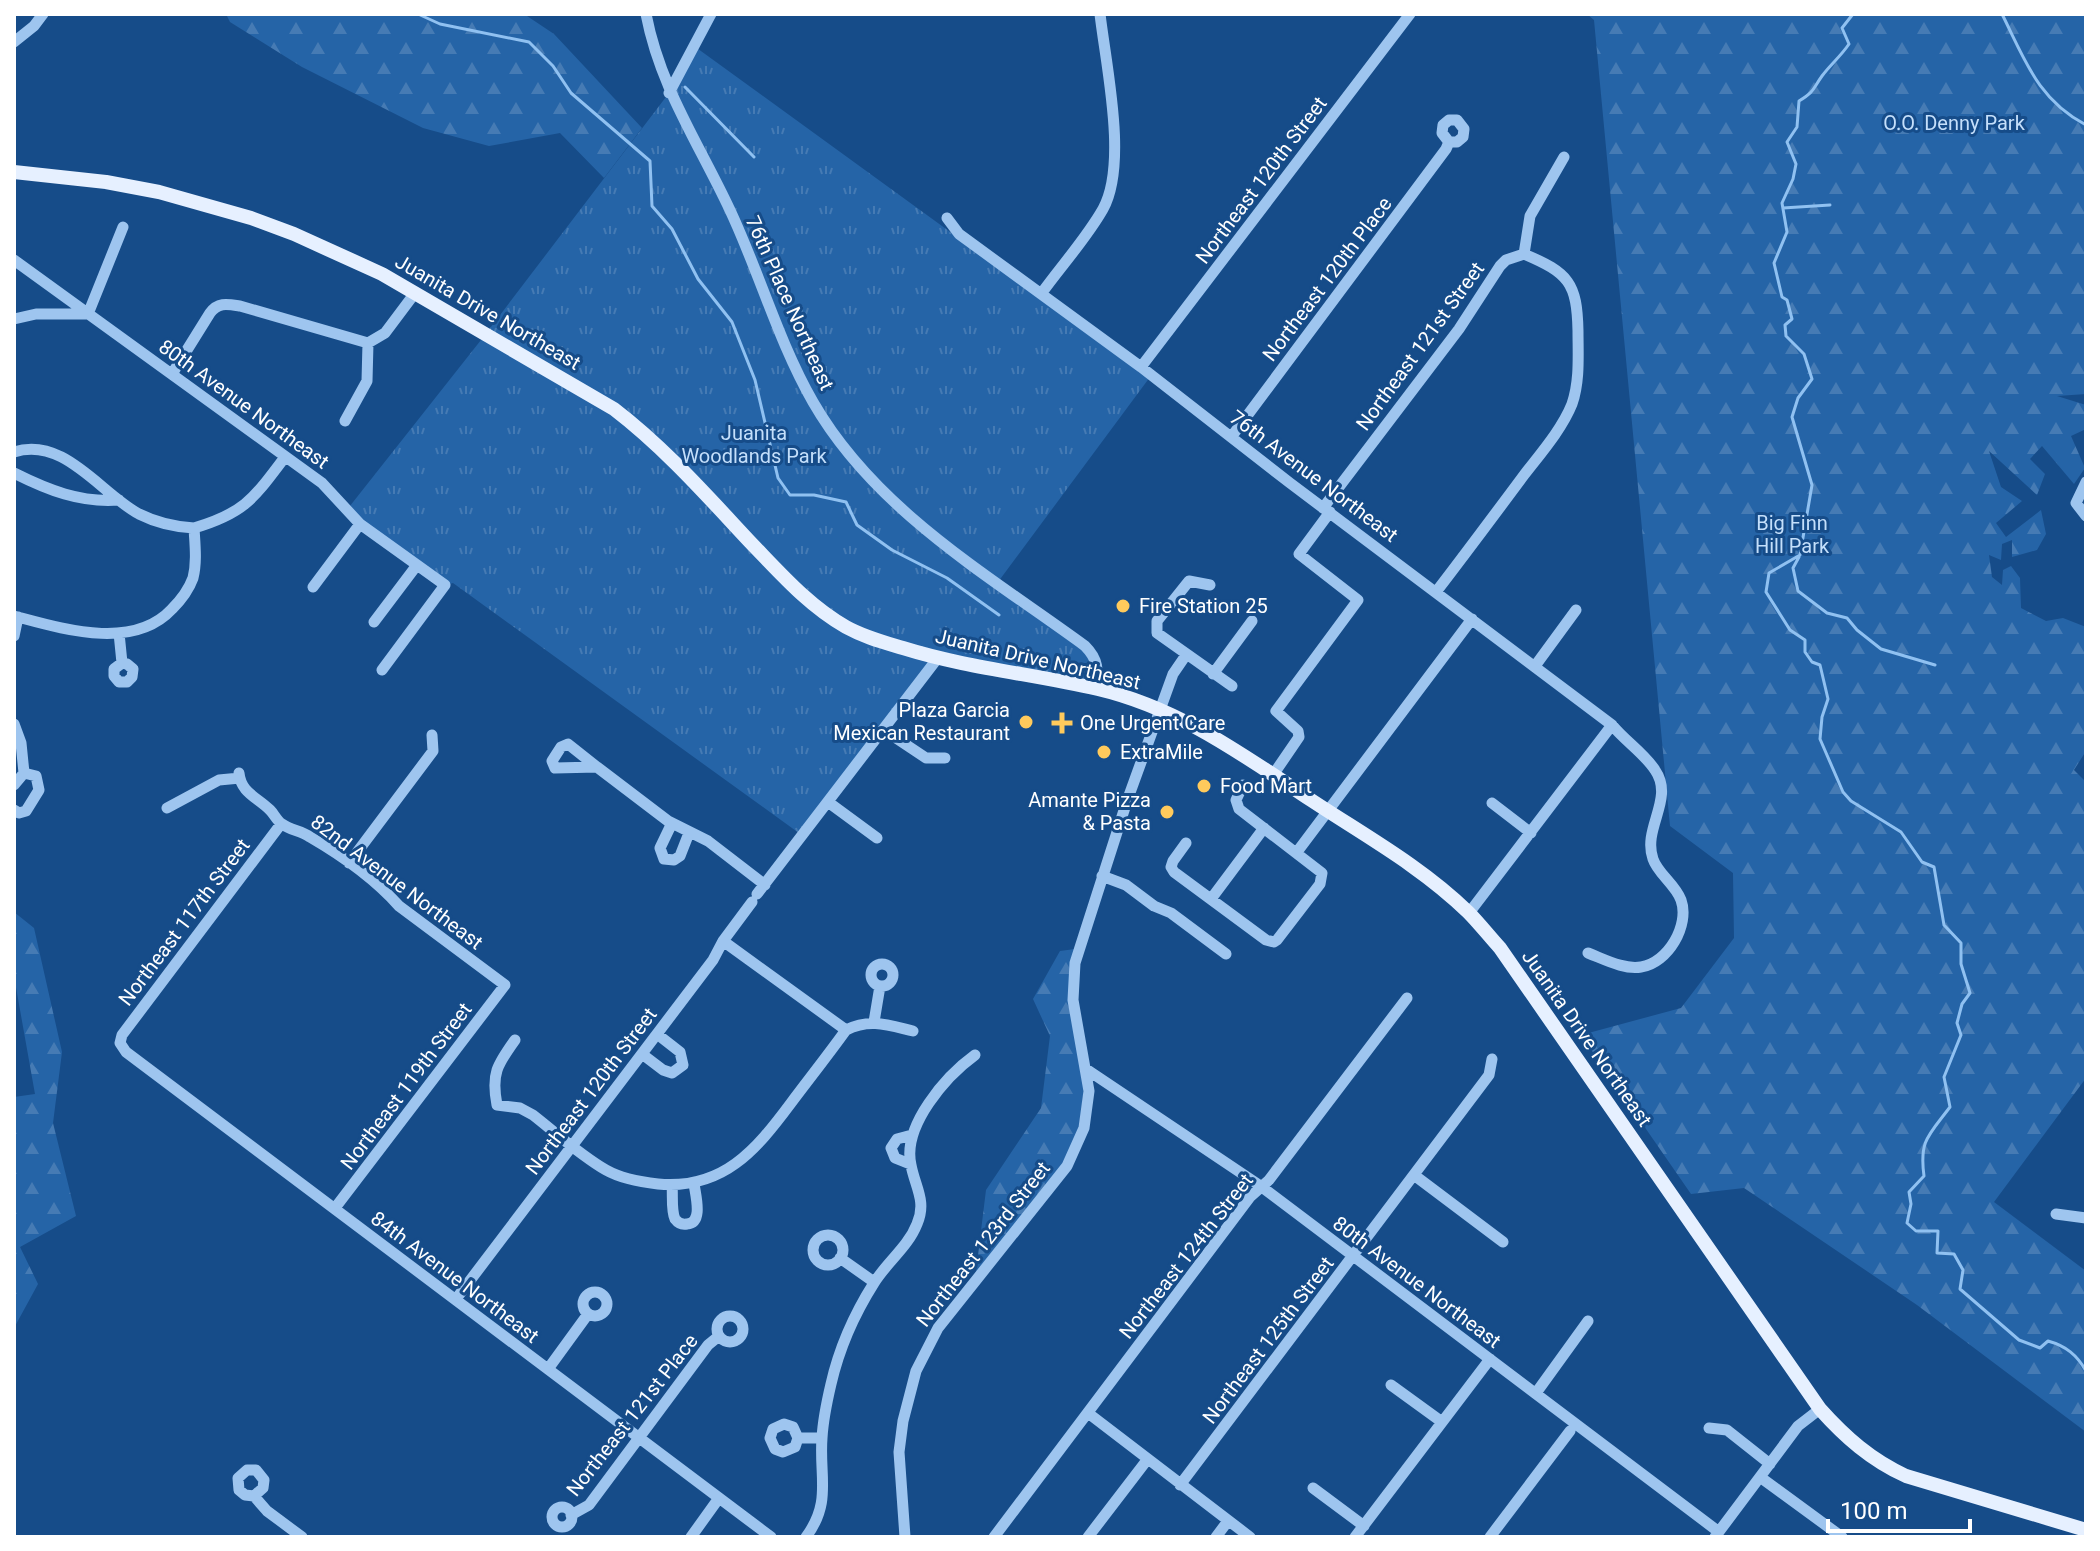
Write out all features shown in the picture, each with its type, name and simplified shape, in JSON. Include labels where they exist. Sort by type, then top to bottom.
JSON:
[{"type":"main road","name":"Juanita Drive Northeast","points":[[14,172],[106,182],[196,201],[251,218],[360,263],[614,409],[638,427],[800,594],[821,611],[866,637],[937,659],[1132,698],[1206,731],[1386,849],[1437,885],[1469,913],[1500,948],[1820,1409],[1843,1435],[1869,1456],[1897,1472],[2086,1530]]},
{"type":"street","points":[[14,42],[43,14]]},
{"type":"street","name":"76th Place Northeast","points":[[646,14],[656,57],[669,93],[729,209],[799,373],[833,433],[873,482],[918,523],[1085,646],[1095,656],[1098,667],[1096,689]]},
{"type":"street","points":[[669,93],[711,14]]},
{"type":"street","points":[[1041,294],[1102,209],[1112,183],[1115,141],[1100,14]]},
{"type":"street","name":"Northeast 120th Street","points":[[1141,367],[1410,14]]},
{"type":"street","name":"Northeast 120th Place","points":[[1232,436],[1449,142]]},
{"type":"street","points":[[1436,592],[1567,414],[1572,402],[1578,372],[1575,292],[1562,275],[1524,254],[1530,216],[1564,157]]},
{"type":"street","name":"76th Avenue Northeast","points":[[947,218],[959,234],[1141,367],[1612,725],[1655,770],[1663,792],[1650,846],[1654,862],[1681,900],[1683,924],[1664,954],[1642,967],[1628,967],[1588,953]]},
{"type":"street","points":[[14,319],[36,314],[88,314],[123,227]]},
{"type":"street","name":"Northeast 121st Street","points":[[1273,775],[1299,737],[1298,731],[1276,711],[1358,600],[1299,554],[1327,510],[1459,329],[1500,266],[1506,260],[1524,254]]},
{"type":"street","name":"80th Avenue Northeast","points":[[14,260],[322,483],[360,524],[445,585],[382,670]]},
{"type":"street","points":[[172,374],[213,309],[224,303],[368,343],[385,333],[415,293]]},
{"type":"street","points":[[345,421],[367,381],[368,343]]},
{"type":"street","points":[[14,452],[36,449],[56,454],[119,500],[156,521],[194,528],[237,512],[255,497],[285,457]]},
{"type":"street","points":[[14,473],[60,494],[80,499],[119,500]]},
{"type":"street","points":[[2086,482],[2076,503],[2086,516]]},
{"type":"street","points":[[313,587],[360,524]]},
{"type":"street","points":[[14,636],[16,616],[86,631],[119,633],[146,629],[164,618],[193,579],[196,559],[194,528]]},
{"type":"street","points":[[374,622],[417,565]]},
{"type":"street","points":[[1210,585],[1189,581],[1157,621],[1157,633],[1232,686]]},
{"type":"street","points":[[1535,666],[1576,610]]},
{"type":"street","points":[[1297,852],[1472,619]]},
{"type":"street","points":[[1213,674],[1252,621]]},
{"type":"street","points":[[119,633],[122,663]]},
{"type":"street","name":"Northeast 123rd Street","points":[[905,1537],[899,1452],[903,1421],[916,1371],[932,1338],[954,1306],[1067,1166],[1084,1128],[1089,1091],[1073,1000],[1078,946],[1173,674],[1186,655]]},
{"type":"street","name":"Northeast 120th Street","points":[[456,1299],[937,659]]},
{"type":"street","points":[[1469,913],[1612,725]]},
{"type":"street","points":[[884,730],[926,758],[945,758]]},
{"type":"street","points":[[14,785],[24,773],[21,743],[15,731]]},
{"type":"street","points":[[349,863],[433,751],[432,735]]},
{"type":"street","points":[[597,767],[672,823],[708,841],[758,894]]},
{"type":"street","points":[[14,810],[19,813],[26,811],[39,790],[36,776],[24,773]]},
{"type":"street","name":"82nd Avenue Northeast","points":[[167,808],[219,780],[239,776],[248,793],[268,807],[281,824],[312,837],[349,863],[399,906],[505,985]]},
{"type":"street","points":[[1186,843],[1171,867],[1271,942],[1277,940],[1320,884],[1322,875],[1319,869],[1239,809],[1236,800],[1243,785]]},
{"type":"street","points":[[828,802],[877,838]]},
{"type":"street","points":[[1492,803],[1531,833]]},
{"type":"street","points":[[672,823],[660,848],[664,859],[671,861],[677,858],[689,833]]},
{"type":"street","name":"Northeast 117th Street","points":[[120,1043],[122,1035],[281,824]]},
{"type":"street","points":[[1211,899],[1264,828]]},
{"type":"street","points":[[1102,876],[1126,885],[1154,906],[1171,913],[1226,954]]},
{"type":"street","points":[[723,941],[846,1030]]},
{"type":"street","name":"Northeast 119th Street","points":[[335,1208],[505,985]]},
{"type":"street","points":[[874,1022],[880,986]]},
{"type":"street","name":"Northeast 124th Street","points":[[994,1537],[1250,1197],[1262,1187],[1407,998]]},
{"type":"street","points":[[515,1040],[497,1065],[493,1084],[497,1105],[520,1108],[533,1115],[605,1169],[625,1178],[683,1184],[733,1166],[761,1142],[846,1030],[860,1023],[874,1022],[913,1031]]},
{"type":"street","points":[[642,1054],[672,1073],[683,1065],[680,1052],[657,1034]]},
{"type":"street","name":"84th Avenue Northeast","points":[[120,1043],[126,1052],[771,1537]]},
{"type":"street","points":[[806,1537],[818,1517],[823,1500],[822,1438],[838,1358],[874,1282],[913,1235],[919,1219],[920,1188],[910,1164],[912,1135],[919,1118],[957,1068],[975,1055]]},
{"type":"street","name":"Northeast 125th Street","points":[[1180,1485],[1489,1075],[1492,1059]]},
{"type":"street","name":"80th Avenue Northeast","points":[[1086,1069],[1262,1187],[1717,1534]]},
{"type":"street","points":[[910,1164],[895,1158],[891,1148],[897,1139],[912,1135]]},
{"type":"street","points":[[1414,1175],[1503,1242]]},
{"type":"street","points":[[683,1184],[697,1216],[685,1225],[674,1216],[683,1184]]},
{"type":"street","points":[[2056,1214],[2086,1218]]},
{"type":"street","points":[[840,1258],[874,1282]]},
{"type":"street","points":[[548,1369],[588,1314]]},
{"type":"street","points":[[1536,1393],[1588,1321]]},
{"type":"street","name":"Northeast 121st Place","points":[[571,1515],[589,1505],[708,1345],[719,1336]]},
{"type":"street","points":[[1355,1537],[1490,1359]]},
{"type":"street","points":[[1391,1385],[1442,1422]]},
{"type":"street","points":[[1717,1534],[1798,1426],[1820,1409]]},
{"type":"street","points":[[1088,1413],[1250,1537]]},
{"type":"street","points":[[1709,1428],[1727,1430],[1770,1464]]},
{"type":"street","points":[[1490,1537],[1570,1431]]},
{"type":"street","points":[[798,1438],[822,1438]]},
{"type":"street","points":[[1088,1537],[1147,1460]]},
{"type":"street","points":[[1760,1477],[1842,1537]]},
{"type":"street","points":[[1313,1488],[1364,1526]]},
{"type":"street","points":[[254,1496],[267,1511],[302,1537]]},
{"type":"street","points":[[691,1537],[719,1498]]},
{"type":"street","points":[[1216,1537],[1228,1521]]},
{"type":"green space","points":[[226,14],[524,14],[554,34],[642,128],[604,178],[560,133],[489,146],[423,128],[302,67],[230,22]]},
{"type":"green space","points":[[1587,14],[2086,14],[2086,394],[2057,396],[2086,405],[2086,429],[2071,436],[2085,468],[2074,484],[2042,446],[2030,459],[2045,474],[2037,495],[1989,451],[2001,487],[2022,501],[1996,523],[2006,537],[2041,510],[2046,534],[2037,550],[2012,557],[2012,540],[2002,544],[2001,560],[1989,555],[1992,577],[2002,585],[2003,570],[2011,566],[2020,578],[2021,608],[2046,621],[2063,618],[2086,627],[2086,751],[2074,770],[2086,782],[2086,1078],[1994,1202],[2086,1271],[2086,1432],[1917,1305],[1744,1188],[1691,1194],[1581,1035],[1681,1008],[1734,938],[1733,873],[1670,826],[1594,20]]},
{"type":"green space","name":"Juanita Woodlands Park","points":[[694,46],[1150,377],[998,582],[1095,656],[1096,689],[937,659],[803,836],[453,583],[445,585],[346,511],[669,93]]},
{"type":"green space","points":[[14,912],[34,928],[62,1052],[53,1123],[76,1216],[20,1247],[38,1284],[14,1328],[14,1097],[35,1094],[14,976]]},
{"type":"green space","points":[[1075,949],[1071,972],[1086,1069],[1077,1148],[975,1280],[986,1190],[1041,1108],[1050,1036],[1033,999],[1060,951]]},
{"type":"waterway","points":[[418,14],[440,24],[529,42],[553,66],[571,93],[650,161],[652,206],[672,229],[698,279],[732,322],[755,380],[778,478],[790,495],[814,495],[846,502],[857,525],[892,550],[947,578],[999,615]]},
{"type":"waterway","points":[[1853,14],[1842,28],[1849,44],[1811,92],[1799,101],[1797,127],[1787,142],[1796,164],[1782,203],[1787,232],[1774,263],[1782,297],[1787,300],[1792,319],[1785,325],[1786,336],[1804,354],[1812,379],[1798,398],[1792,417],[1812,485],[1800,555],[1769,573],[1766,592],[1790,630],[1805,640],[1805,652],[1812,662],[1820,665],[1828,699],[1820,739],[1843,792],[1851,801],[1901,832],[1922,862],[1934,867],[1944,925],[1961,943],[1961,964],[1970,993],[1962,1004],[1957,1023],[1961,1035],[1944,1077],[1950,1107],[1924,1146],[1924,1176],[1909,1192],[1911,1204],[1907,1223],[1916,1231],[1938,1231],[1937,1253],[1954,1254],[1963,1270],[1960,1289],[2019,1340],[2040,1348],[2048,1341],[2066,1348],[2086,1371]]},
{"type":"waterway","points":[[2002,14],[2044,91],[2056,104],[2086,125]]},
{"type":"waterway","points":[[685,87],[754,157]]},
{"type":"waterway","points":[[1783,208],[1830,205]]},
{"type":"waterway","points":[[1799,557],[1793,568],[1798,591],[1827,613],[1847,618],[1881,649],[1935,665]]},
{"type":"place","name":"Fire Station 25","points":[[1123,606]]},
{"type":"place","name":"Plaza Garcia Mexican Restaurant","points":[[1026,722]]},
{"type":"place","name":"One Urgent Care","points":[[1062,723]]},
{"type":"place","name":"ExtraMile","points":[[1104,752]]},
{"type":"place","name":"Food Mart","points":[[1204,786]]},
{"type":"place","name":"Amante Pizza & Pasta","points":[[1167,812]]},
{"type":"park label","name":"O.O. Denny Park","points":[[1954,123]]},
{"type":"park label","name":"Big Finn Hill Park","points":[[1792,534]]}]
